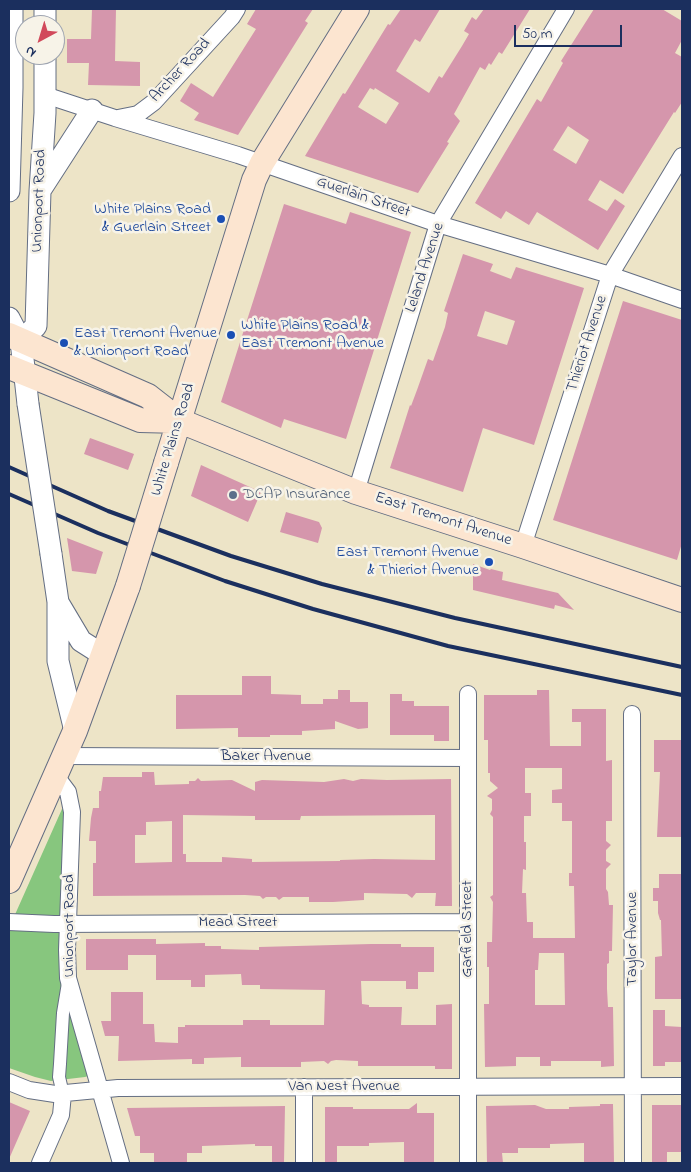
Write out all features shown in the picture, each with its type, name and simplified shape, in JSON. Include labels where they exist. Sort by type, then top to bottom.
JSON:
[{"type":"main road","name":"White Plains Road","points":[[9,881],[75,731],[128,586],[254,180],[262,163],[357,9]]},
{"type":"main road","name":"East Tremont Avenue","points":[[15,338],[148,396],[180,421],[356,492],[682,600]]},
{"type":"main road","name":"East Tremont Avenue","points":[[17,371],[140,420],[180,421]]},
{"type":"street","name":"Archer Road","points":[[115,118],[138,114],[154,102],[232,17],[237,9]]},
{"type":"street","name":"Leland Avenue","points":[[356,492],[438,224],[566,9]]},
{"type":"street","name":"Unionport Road","points":[[9,191],[12,88],[10,16]]},
{"type":"street","name":"Unionport Road","points":[[15,338],[36,326],[45,65]]},
{"type":"street","name":"Guerlain Street","points":[[45,95],[262,163],[438,224],[610,276],[682,300]]},
{"type":"street","points":[[40,191],[92,110]]},
{"type":"street","name":"Thieriot Avenue","points":[[523,546],[610,276],[682,156]]},
{"type":"street","points":[[9,318],[15,338],[17,371],[28,404],[58,602],[58,661],[63,688],[75,731]]},
{"type":"street","points":[[58,602],[81,641],[103,655]]},
{"type":"street","name":"Garfield Street","points":[[468,694],[468,1163]]},
{"type":"street","name":"Taylor Avenue","points":[[632,714],[633,1163]]},
{"type":"street","name":"Baker Avenue","points":[[60,766],[468,758]]},
{"type":"street","name":"Unionport Road","points":[[60,766],[72,812],[68,978],[121,1163]]},
{"type":"street","name":"Mead Street","points":[[9,922],[68,924],[468,922]]},
{"type":"street","points":[[40,1163],[60,1115],[63,1094],[59,1077],[63,1013],[68,978]]},
{"type":"street","name":"Van Nest Avenue","points":[[9,1082],[38,1093],[63,1094],[118,1088],[682,1086]]},
{"type":"street","points":[[304,1087],[304,1163]]},
{"type":"green space","points":[[62,809],[66,810],[60,976],[89,1073],[85,1077],[51,1081],[9,1068],[9,928]]},
{"type":"building","points":[[92,9],[116,9],[115,61],[140,62],[140,86],[88,85],[89,63],[67,63],[67,39],[91,39]]},
{"type":"building","points":[[256,9],[313,9],[305,21],[308,23],[238,135],[194,120],[199,113],[180,101],[191,83],[213,97],[256,29],[247,24]]},
{"type":"building","points":[[401,9],[440,9],[420,42],[415,39],[396,71],[429,93],[439,76],[442,78],[469,34],[464,31],[472,17],[476,20],[484,9],[530,9],[502,54],[499,52],[491,65],[489,63],[485,70],[480,67],[454,114],[460,121],[447,142],[449,143],[418,193],[305,156],[343,93],[345,94],[388,24],[390,25]],"holes":[[[370,88],[374,90],[375,88],[399,103],[386,124],[358,107]]]},
{"type":"building","points":[[594,9],[662,9],[682,21],[682,40],[675,53],[682,57],[682,102],[623,194],[600,180],[588,200],[607,211],[615,199],[625,206],[598,250],[537,212],[529,225],[506,211],[501,219],[475,203],[537,99],[541,102],[563,63],[561,61]],"holes":[[[568,126],[589,140],[576,164],[553,150]]]},
{"type":"building","points":[[284,204],[346,224],[350,212],[411,232],[346,439],[284,419],[281,428],[221,402]]},
{"type":"building","points":[[463,254],[493,264],[490,271],[511,279],[516,267],[584,288],[534,445],[483,428],[463,492],[390,468],[410,405],[428,359],[433,361],[445,327],[448,313],[444,311]],"holes":[[[485,311],[515,321],[507,345],[477,336]]]},
{"type":"building","points":[[623,301],[682,320],[682,543],[677,560],[553,520]]},
{"type":"building","points":[[90,438],[134,454],[128,470],[84,454]]},
{"type":"building","points":[[201,465],[261,492],[248,522],[191,496]]},
{"type":"building","points":[[286,512],[319,522],[322,528],[318,543],[280,532]]},
{"type":"building","points":[[67,538],[103,552],[96,574],[72,571]]},
{"type":"building","points":[[473,564],[503,572],[502,580],[558,593],[574,610],[555,605],[554,609],[473,590]]},
{"type":"building","points":[[242,676],[271,676],[271,694],[301,695],[301,704],[323,704],[323,699],[338,699],[338,690],[350,690],[350,702],[368,702],[368,728],[358,729],[335,721],[335,729],[302,731],[302,735],[270,735],[270,737],[238,737],[238,728],[176,729],[176,695],[242,695]]},
{"type":"building","points":[[537,690],[549,690],[550,746],[581,746],[581,722],[572,722],[572,709],[606,709],[606,761],[612,760],[612,821],[606,821],[606,841],[611,845],[606,850],[606,861],[611,864],[606,869],[606,889],[609,905],[613,905],[612,951],[609,951],[609,963],[607,964],[607,989],[608,1007],[613,1007],[614,1066],[601,1067],[601,1061],[551,1061],[551,1066],[540,1066],[540,1057],[516,1057],[516,1066],[485,1067],[484,1004],[489,1004],[487,942],[492,942],[493,902],[490,897],[493,895],[493,817],[490,814],[492,799],[487,796],[498,788],[490,781],[490,773],[488,773],[488,740],[484,740],[484,695],[537,695]],"holes":[[[525,768],[562,768],[562,789],[552,790],[552,803],[562,803],[562,821],[572,821],[572,873],[569,873],[569,886],[574,886],[575,938],[533,938],[533,922],[527,922],[526,893],[522,893],[523,869],[526,870],[524,816],[531,816],[531,793],[525,793]],[[539,953],[564,953],[565,1005],[535,1005],[535,970],[538,970]]]},
{"type":"building","points":[[390,694],[402,694],[402,701],[414,701],[414,706],[449,706],[449,741],[434,741],[434,735],[390,735]]},
{"type":"building","points":[[654,740],[682,740],[682,837],[657,837],[660,772],[654,772]]},
{"type":"building","points":[[142,772],[154,772],[155,785],[189,784],[189,781],[195,781],[198,778],[201,781],[232,780],[255,791],[255,782],[262,780],[324,782],[344,779],[353,781],[361,779],[451,779],[452,906],[435,906],[436,893],[416,893],[412,898],[407,894],[364,893],[364,900],[333,902],[309,902],[309,897],[283,897],[279,900],[276,897],[266,897],[263,899],[260,896],[245,895],[93,896],[93,863],[96,863],[96,841],[89,841],[93,808],[99,808],[99,791],[101,791],[103,777],[142,777]],"holes":[[[183,815],[255,816],[255,820],[300,820],[301,816],[435,815],[435,860],[374,859],[252,862],[252,859],[222,857],[222,862],[186,862],[186,854],[183,854]],[[172,821],[172,862],[135,863],[135,835],[146,835],[146,822]]]},
{"type":"building","points":[[659,874],[682,874],[682,999],[655,999],[655,957],[662,956],[661,920],[658,913],[658,901],[653,901],[653,888],[659,888]]},
{"type":"building","points":[[86,939],[156,939],[156,944],[205,943],[205,946],[221,946],[221,949],[259,950],[259,947],[371,944],[401,944],[401,947],[434,947],[434,972],[418,972],[418,989],[406,989],[406,981],[361,981],[362,1004],[369,1005],[369,1007],[402,1007],[401,1025],[436,1025],[436,1005],[452,1004],[452,1069],[435,1069],[435,1066],[358,1066],[358,1061],[336,1060],[328,1064],[324,1061],[301,1062],[301,1067],[241,1067],[241,1057],[204,1058],[204,1064],[192,1064],[192,1059],[118,1061],[119,1036],[105,1036],[101,1021],[111,1021],[111,992],[143,992],[143,1024],[154,1024],[155,1042],[178,1043],[178,1027],[185,1027],[185,1025],[243,1025],[243,1020],[270,1020],[270,1025],[324,1025],[325,990],[260,989],[260,985],[242,985],[241,974],[205,975],[205,987],[191,987],[191,980],[156,980],[156,955],[128,955],[128,970],[86,970]]},
{"type":"building","points":[[653,1010],[665,1010],[665,1026],[682,1027],[682,1062],[665,1062],[665,1066],[653,1066]]},
{"type":"building","points":[[9,1102],[30,1111],[9,1159]]},
{"type":"building","points":[[417,1103],[417,1113],[434,1113],[434,1163],[404,1163],[404,1142],[369,1143],[369,1146],[337,1146],[337,1163],[325,1163],[325,1107],[409,1109]]},
{"type":"building","points":[[600,1104],[613,1104],[614,1163],[584,1163],[584,1143],[550,1144],[550,1148],[518,1148],[518,1153],[502,1153],[503,1163],[487,1163],[486,1106],[535,1105],[546,1109],[569,1109],[569,1107],[600,1106]]},
{"type":"building","points":[[652,1105],[682,1105],[682,1152],[667,1152],[667,1163],[652,1163]]},
{"type":"building","points":[[285,1106],[284,1163],[272,1163],[272,1146],[255,1146],[255,1144],[202,1146],[202,1153],[187,1153],[187,1163],[154,1163],[154,1153],[140,1153],[140,1136],[135,1136],[127,1108]]},
{"type":"railway","points":[[9,467],[108,511],[231,556],[322,584],[455,618],[682,667]]},
{"type":"railway","points":[[9,494],[98,533],[225,581],[313,609],[448,646],[682,695]]},
{"type":"place","name":"White Plains Road & Guerlain Street","points":[[221,219]]},
{"type":"place","name":"White Plains Road & East Tremont Avenue","points":[[231,335]]},
{"type":"place","name":"East Tremont Avenue & Unionport Road","points":[[64,343]]},
{"type":"place","name":"DCAP Insurance","points":[[233,495]]},
{"type":"place","name":"East Tremont Avenue & Thieriot Avenue","points":[[489,562]]}]
